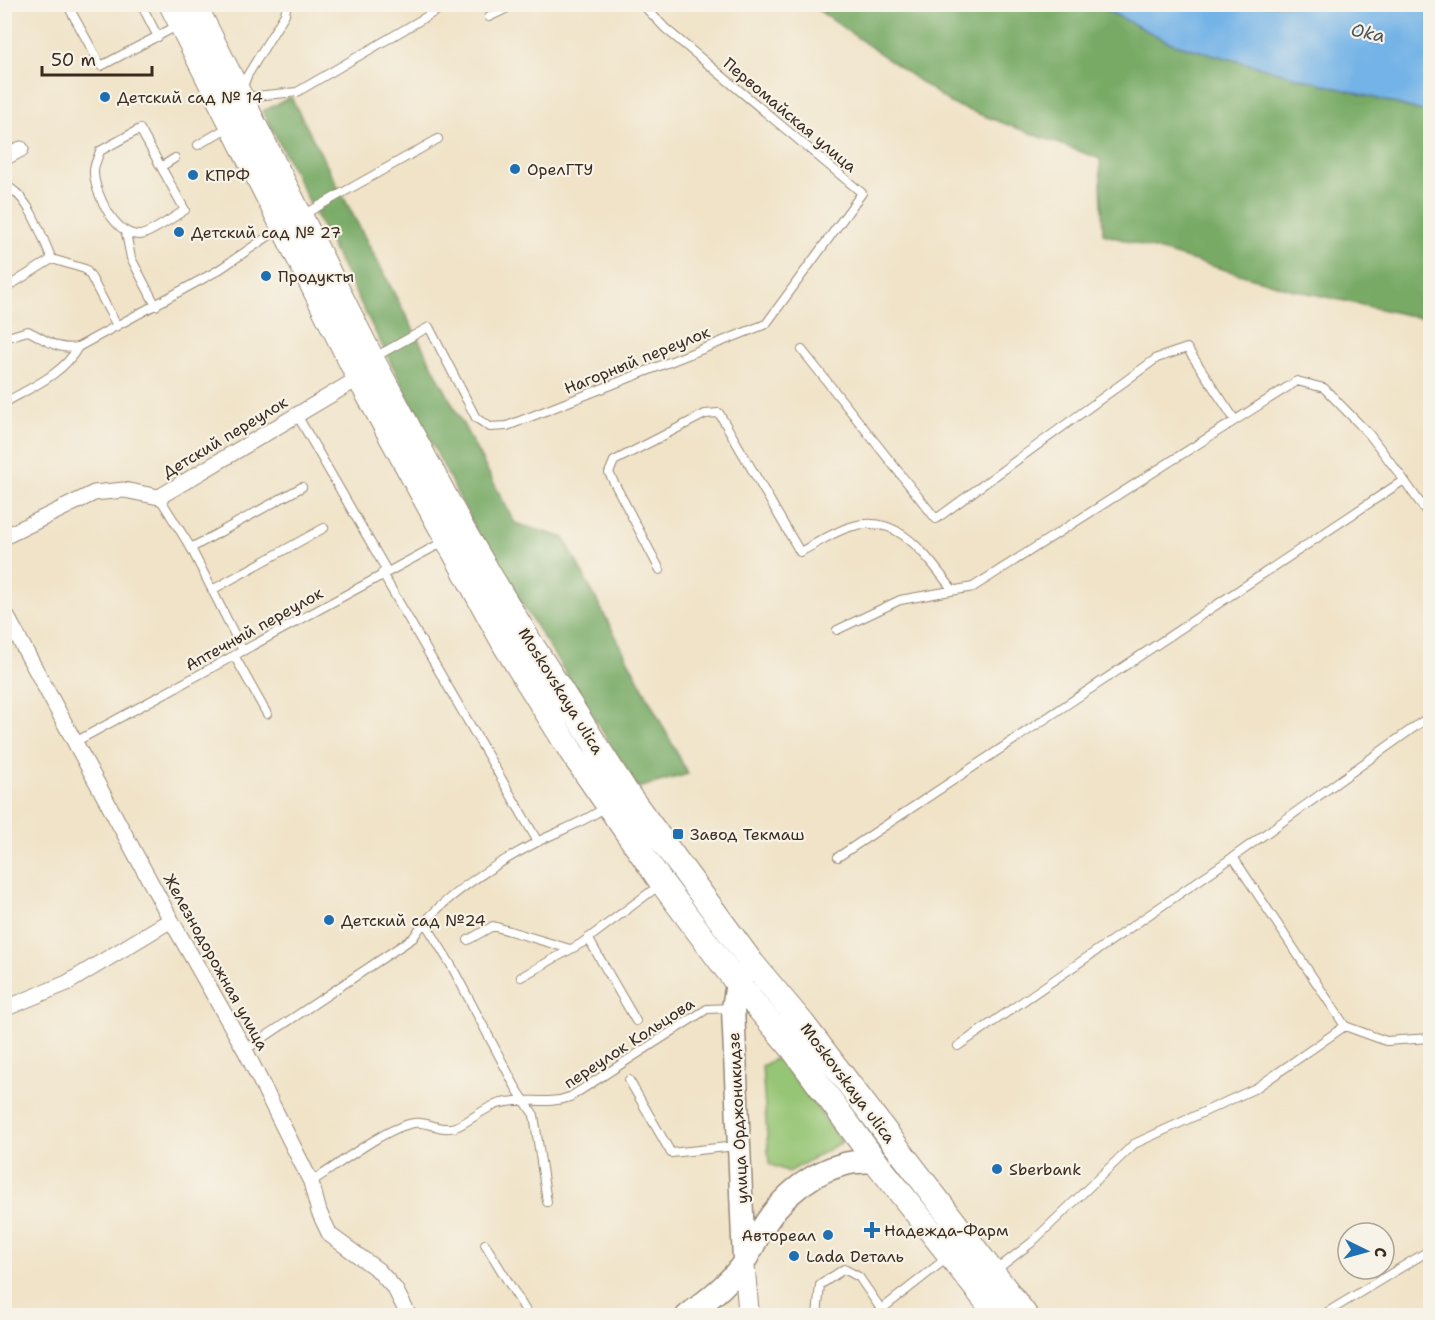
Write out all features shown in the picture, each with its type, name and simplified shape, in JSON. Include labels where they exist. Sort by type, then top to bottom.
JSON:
[{"type":"main road","name":"Moskovskaya ulica","points":[[182,11],[239,97],[291,222]]},
{"type":"main road","name":"Moskovskaya ulica","points":[[182,11],[232,125],[291,222],[366,368],[446,540],[506,647],[607,806],[662,883],[737,983],[792,1047],[876,1162],[998,1316]]},
{"type":"main road","name":"Moskovskaya ulica","points":[[366,368],[533,646],[626,792],[752,963],[803,1024],[1026,1316]]},
{"type":"main road","name":"улица Орджоникидзе","points":[[744,1261],[741,1145],[733,1008],[737,983],[752,963]]},
{"type":"main road","points":[[687,1316],[721,1290],[744,1261],[766,1222],[794,1191],[838,1165],[856,1160],[876,1162]]},
{"type":"street","points":[[4,158],[21,149]]},
{"type":"street","name":"Детский переулок","points":[[4,537],[94,493],[124,490],[159,497],[297,415],[366,368]]},
{"type":"street","name":"Железнодорожная улица","points":[[4,611],[171,920],[245,1050],[312,1182],[319,1212],[330,1234],[378,1270],[395,1289],[409,1316]]},
{"type":"street","points":[[4,1009],[67,983],[171,920]]},
{"type":"street","name":"улица Орджоникидзе","points":[[744,1261],[749,1316]]},
{"type":"lane","points":[[67,4],[101,66],[158,37],[182,11]]},
{"type":"lane","points":[[141,4],[158,37]]},
{"type":"lane","points":[[287,4],[285,14],[247,76],[239,97],[297,92],[448,4]]},
{"type":"lane","points":[[489,17],[516,4]]},
{"type":"lane","name":"Первомайская улица","points":[[642,4],[666,29],[862,192],[795,286]]},
{"type":"lane","points":[[198,145],[232,125]]},
{"type":"lane","points":[[126,233],[142,235],[185,210],[140,129],[100,151],[93,170],[95,184],[116,223],[126,233],[130,258],[156,306]]},
{"type":"lane","points":[[4,338],[28,331],[55,346],[66,349],[78,346],[156,306],[217,271],[291,222],[438,139]]},
{"type":"lane","points":[[161,166],[175,158]]},
{"type":"lane","points":[[4,185],[12,188],[21,198],[52,259],[85,269],[117,326]]},
{"type":"lane","points":[[4,289],[52,259]]},
{"type":"lane","name":"Нагорный переулок","points":[[366,368],[429,327],[476,418],[490,428],[507,426],[766,324],[795,286]]},
{"type":"lane","points":[[4,403],[62,368],[71,359],[78,346]]},
{"type":"lane","points":[[802,350],[936,519],[1157,358],[1187,348],[1236,420]]},
{"type":"lane","points":[[837,630],[900,600],[973,587],[1297,381],[1324,388],[1369,434],[1431,517]]},
{"type":"lane","points":[[660,570],[609,473],[614,461],[705,414],[719,413],[800,552],[851,526],[883,525],[913,540],[953,590]]},
{"type":"lane","points":[[297,415],[538,842]]},
{"type":"lane","points":[[838,857],[1404,480]]},
{"type":"lane","points":[[191,548],[302,488]]},
{"type":"lane","points":[[159,497],[191,548],[243,651]]},
{"type":"lane","points":[[212,590],[324,528]]},
{"type":"lane","name":"Аптечный переулок","points":[[75,742],[235,657],[446,540]]},
{"type":"lane","points":[[235,657],[267,714]]},
{"type":"lane","points":[[958,1046],[1233,857],[1431,716]]},
{"type":"lane","points":[[245,1050],[413,938],[424,921],[489,870],[538,842],[588,819],[607,806]]},
{"type":"lane","points":[[1233,857],[1344,1026],[1386,1041],[1431,1038]]},
{"type":"lane","points":[[520,977],[588,938],[662,883]]},
{"type":"lane","points":[[424,921],[534,1114],[547,1202]]},
{"type":"lane","points":[[468,940],[493,926],[570,949]]},
{"type":"lane","points":[[588,938],[636,1021]]},
{"type":"lane","name":"переулок Кольцова","points":[[312,1182],[397,1128],[416,1122],[442,1129],[457,1127],[490,1106],[525,1100],[547,1103],[570,1097],[707,1009],[733,1008]]},
{"type":"lane","points":[[992,1273],[1031,1243],[1134,1144],[1256,1088],[1344,1026]]},
{"type":"lane","points":[[629,1080],[671,1153],[741,1145]]},
{"type":"lane","points":[[485,1244],[529,1316]]},
{"type":"lane","points":[[1321,1316],[1430,1252]]},
{"type":"lane","points":[[873,1316],[882,1312],[950,1255]]},
{"type":"lane","points":[[817,1316],[820,1285],[844,1269],[859,1277],[882,1312]]},
{"type":"lane","points":[[1423,1316],[1431,1311]]},
{"type":"green space","points":[[811,5],[1096,5],[1171,43],[1430,113],[1430,320],[1290,289],[1103,234],[1100,159],[952,104]]},
{"type":"green space","points":[[291,97],[515,523],[564,538],[688,774],[638,788],[478,534],[263,111]]},
{"type":"green space","points":[[779,1057],[842,1142],[789,1172],[769,1164],[762,1066]]},
{"type":"water","name":"Oka","points":[[1096,5],[1430,5],[1430,113],[1171,43]]},
{"type":"place","name":"Детский сад № 14","points":[[105,97]]},
{"type":"place","name":"ОрелГТУ","points":[[515,169]]},
{"type":"place","name":"КПРФ","points":[[193,175]]},
{"type":"place","name":"Детский сад № 27","points":[[179,232]]},
{"type":"place","name":"Продукты","points":[[266,276]]},
{"type":"place","name":"Завод Текмаш","points":[[678,834]]},
{"type":"place","name":"Детский сад №24","points":[[329,920]]},
{"type":"place","name":"Sberbank","points":[[997,1169]]},
{"type":"place","name":"Надежда-Фарм","points":[[872,1230]]},
{"type":"place","name":"Автореал","points":[[828,1235]]},
{"type":"place","name":"Lada Dеталь","points":[[794,1256]]}]
